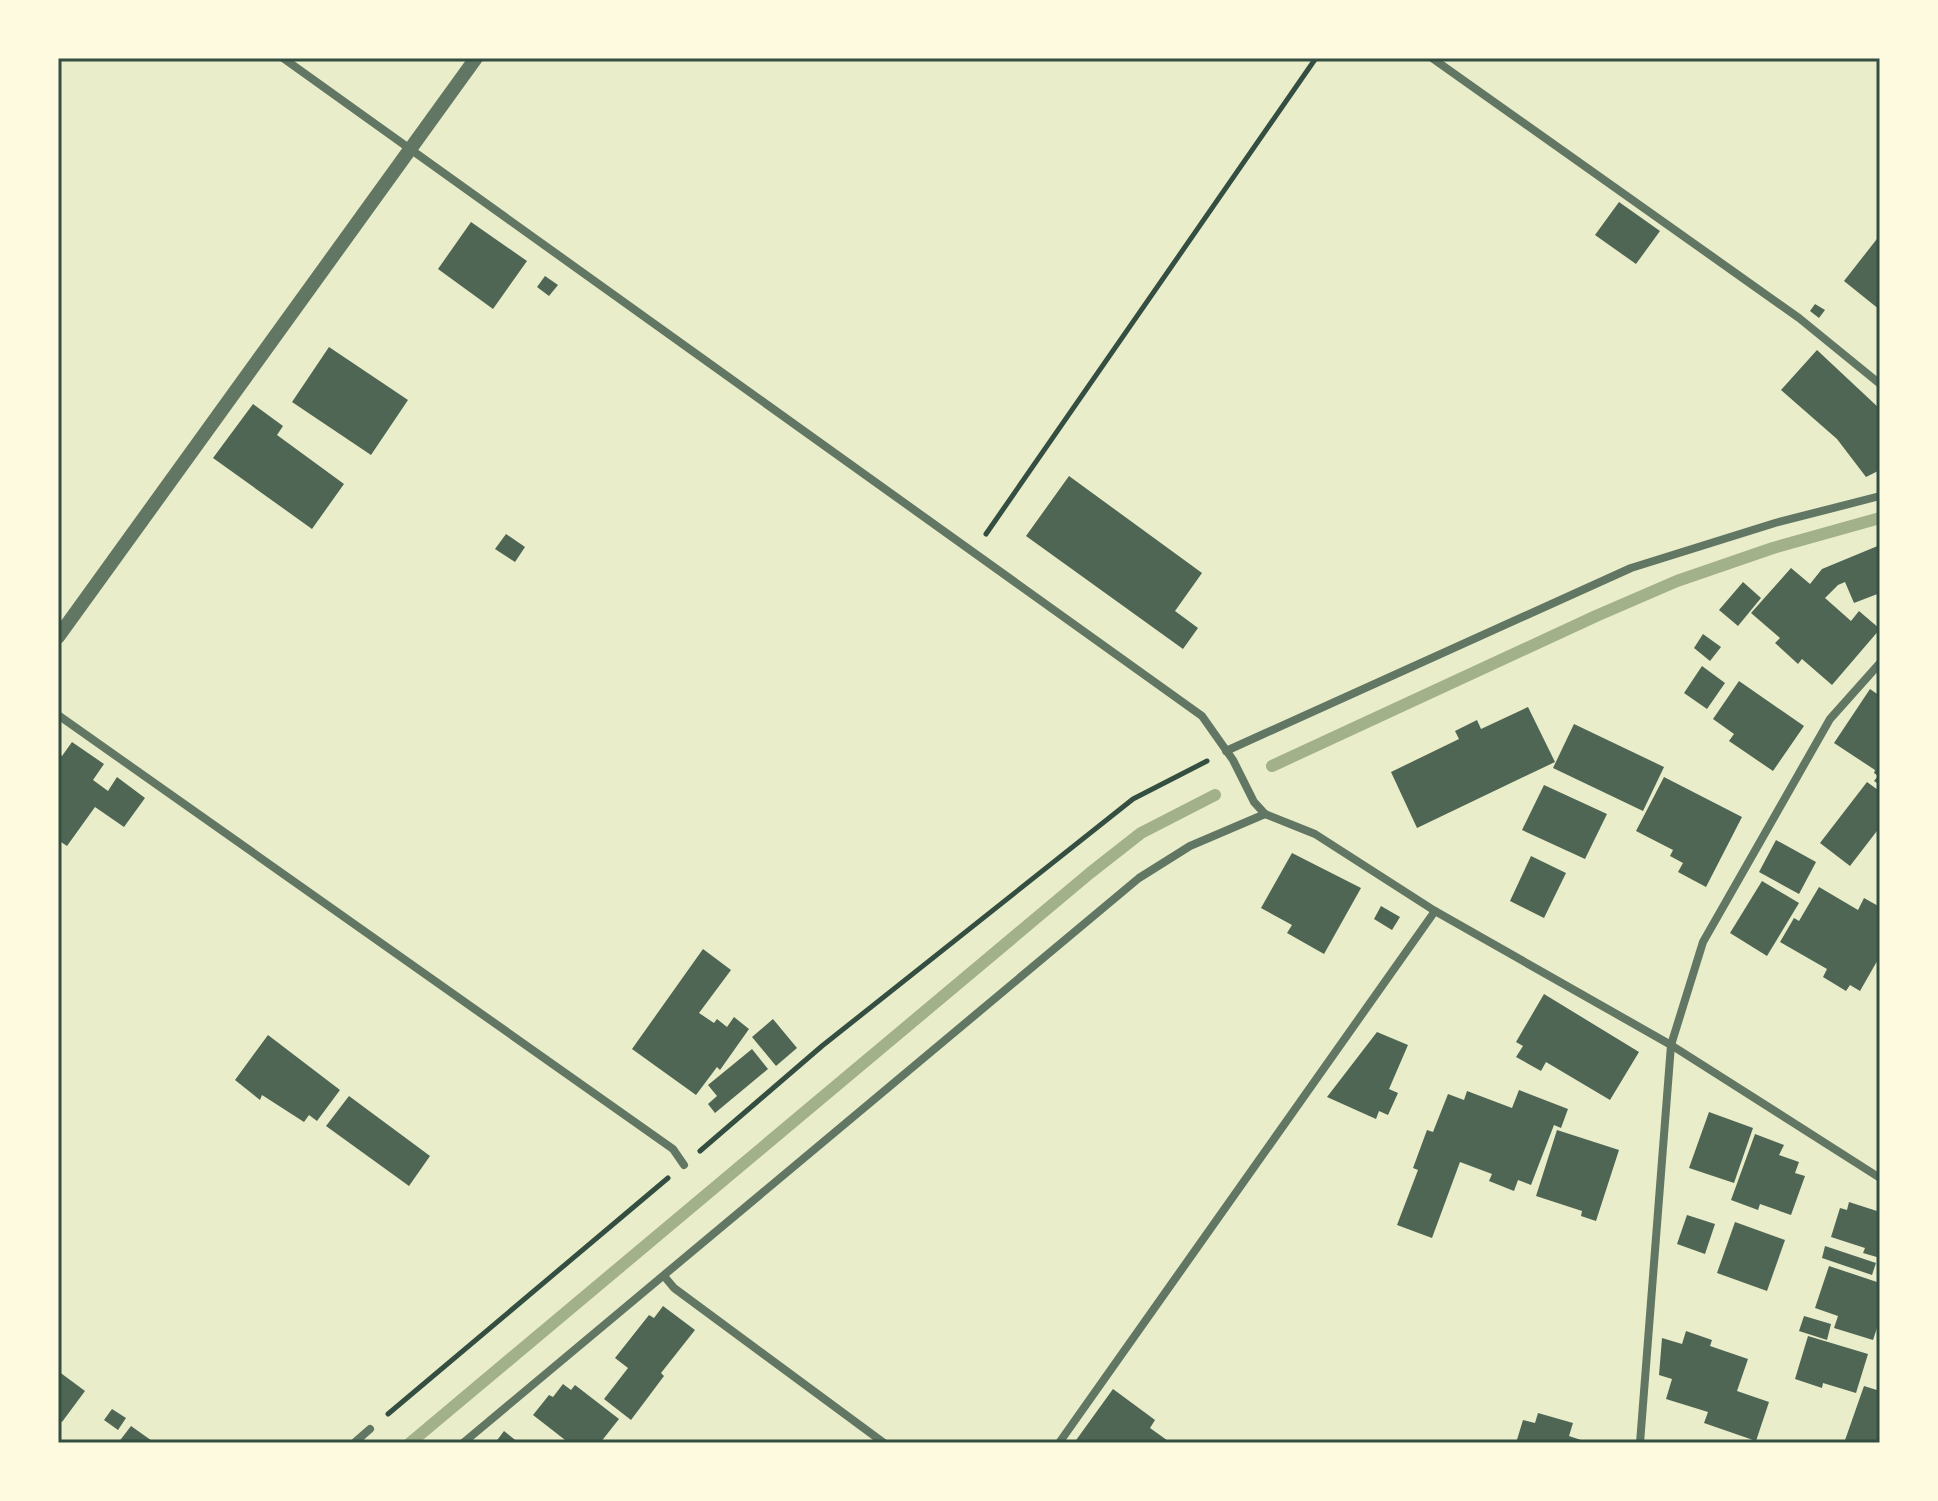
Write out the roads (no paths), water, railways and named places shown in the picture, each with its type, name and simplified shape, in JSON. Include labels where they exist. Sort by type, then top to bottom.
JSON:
[{"type":"street","points":[[283,58],[1202,716],[1233,760],[1254,802],[1265,814],[1315,834],[1435,911],[1671,1045],[1880,1178]]},
{"type":"street","points":[[58,637],[476,58]]},
{"type":"street","points":[[1432,58],[1799,318],[1880,384]]},
{"type":"street","points":[[1226,751],[1631,568],[1775,523],[1880,496]]},
{"type":"street","points":[[1640,1443],[1671,1045],[1703,942],[1830,719],[1880,663]]},
{"type":"street","points":[[58,715],[673,1149],[684,1165]]},
{"type":"street","points":[[463,1443],[1139,878],[1190,846],[1265,814]]},
{"type":"street","points":[[1059,1443],[1435,911]]},
{"type":"street","points":[[664,1276],[674,1288],[884,1443]]},
{"type":"street","points":[[354,1443],[370,1429]]},
{"type":"waterway","points":[[1272,766],[1677,581],[1773,548],[1880,518]]},
{"type":"waterway","points":[[410,1443],[1090,873],[1141,833],[1215,795]]}]
